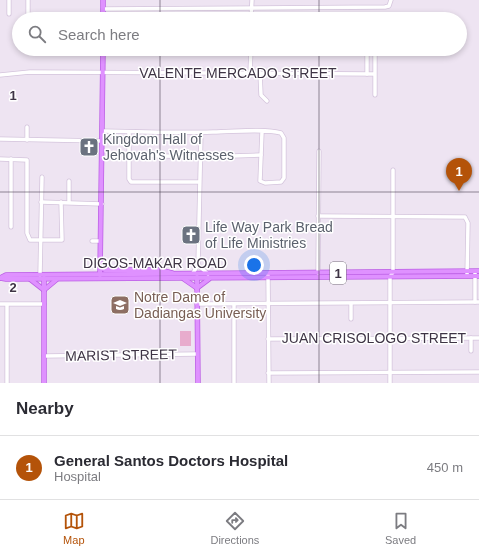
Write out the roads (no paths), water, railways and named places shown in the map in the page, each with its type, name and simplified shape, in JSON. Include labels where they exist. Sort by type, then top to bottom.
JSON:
[{"type":"main road","points":[[103,0],[103,9]]},
{"type":"main road","points":[[100,275],[103,56]]},
{"type":"main road","points":[[100,267],[106,270],[162,270],[179,274]]},
{"type":"main road","name":"DIGOS-MAKAR ROAD","points":[[268,276],[318,273],[393,272],[467,274]]},
{"type":"main road","name":"DIGOS-MAKAR ROAD","points":[[0,278],[30,279],[43,276],[57,279],[182,278],[197,276],[390,277],[477,273]]},
{"type":"main road","name":"DIGOS-MAKAR ROAD","points":[[0,278],[6,275],[191,274],[197,276]]},
{"type":"main road","points":[[43,276],[44,383]]},
{"type":"main road","points":[[197,276],[198,383]]},
{"type":"main road","points":[[197,288],[210,276]]},
{"type":"main road","points":[[182,278],[197,288]]},
{"type":"main road","points":[[30,279],[44,290]]},
{"type":"main road","points":[[44,290],[57,279]]},
{"type":"street","points":[[9,0],[9,14]]},
{"type":"street","points":[[28,0],[28,12]]},
{"type":"street","points":[[252,0],[252,12]]},
{"type":"street","points":[[103,9],[385,7],[389,6],[391,0]]},
{"type":"street","points":[[250,73],[251,56]]},
{"type":"street","points":[[367,56],[367,74]]},
{"type":"street","points":[[375,56],[375,95]]},
{"type":"street","name":"VALENTE MERCADO STREET","points":[[0,74],[30,72],[374,74]]},
{"type":"street","points":[[260,73],[261,95],[267,101]]},
{"type":"street","points":[[27,127],[27,140]]},
{"type":"street","points":[[102,131],[201,133],[262,132],[278,132],[283,135],[283,181],[264,183],[260,181],[262,132]]},
{"type":"street","points":[[129,132],[129,179],[131,182],[199,182]]},
{"type":"street","points":[[191,274],[198,265],[201,133]]},
{"type":"street","points":[[0,139],[102,141]]},
{"type":"street","points":[[318,273],[319,151]]},
{"type":"street","points":[[129,155],[200,157],[261,155]]},
{"type":"street","points":[[0,159],[27,160],[28,237],[30,240],[59,240],[64,238],[61,202]]},
{"type":"street","points":[[11,159],[11,227]]},
{"type":"street","points":[[390,383],[390,277],[393,272],[394,170]]},
{"type":"street","points":[[42,178],[40,241],[43,276]]},
{"type":"street","points":[[69,181],[70,202]]},
{"type":"street","points":[[41,202],[102,204]]},
{"type":"street","points":[[318,216],[465,217],[468,223],[467,274]]},
{"type":"street","points":[[92,241],[100,241]]},
{"type":"street","points":[[198,265],[210,276]]},
{"type":"street","points":[[197,304],[390,304],[477,302],[477,273]]},
{"type":"street","points":[[268,276],[268,383]]},
{"type":"street","points":[[0,304],[44,304]]},
{"type":"street","points":[[7,304],[7,383]]},
{"type":"street","points":[[234,304],[234,383]]},
{"type":"street","points":[[351,304],[351,320]]},
{"type":"street","points":[[471,338],[471,351]]},
{"type":"street","name":"JUAN CRISOLOGO STREET","points":[[268,339],[479,338]]},
{"type":"street","name":"MARIST STREET","points":[[44,356],[197,354]]},
{"type":"street","points":[[268,373],[479,372]]},
{"type":"place","name":"Kingdom Hall of Jehovah's Witnesses","points":[[89,147]]},
{"type":"place","name":"General Santos Doctors Hospital","points":[[459,191]]},
{"type":"place","name":"Life Way Park Bread of Life Ministries","points":[[191,235]]},
{"type":"place","name":"Notre Dame of Dadiangas University","points":[[120,305]]}]
